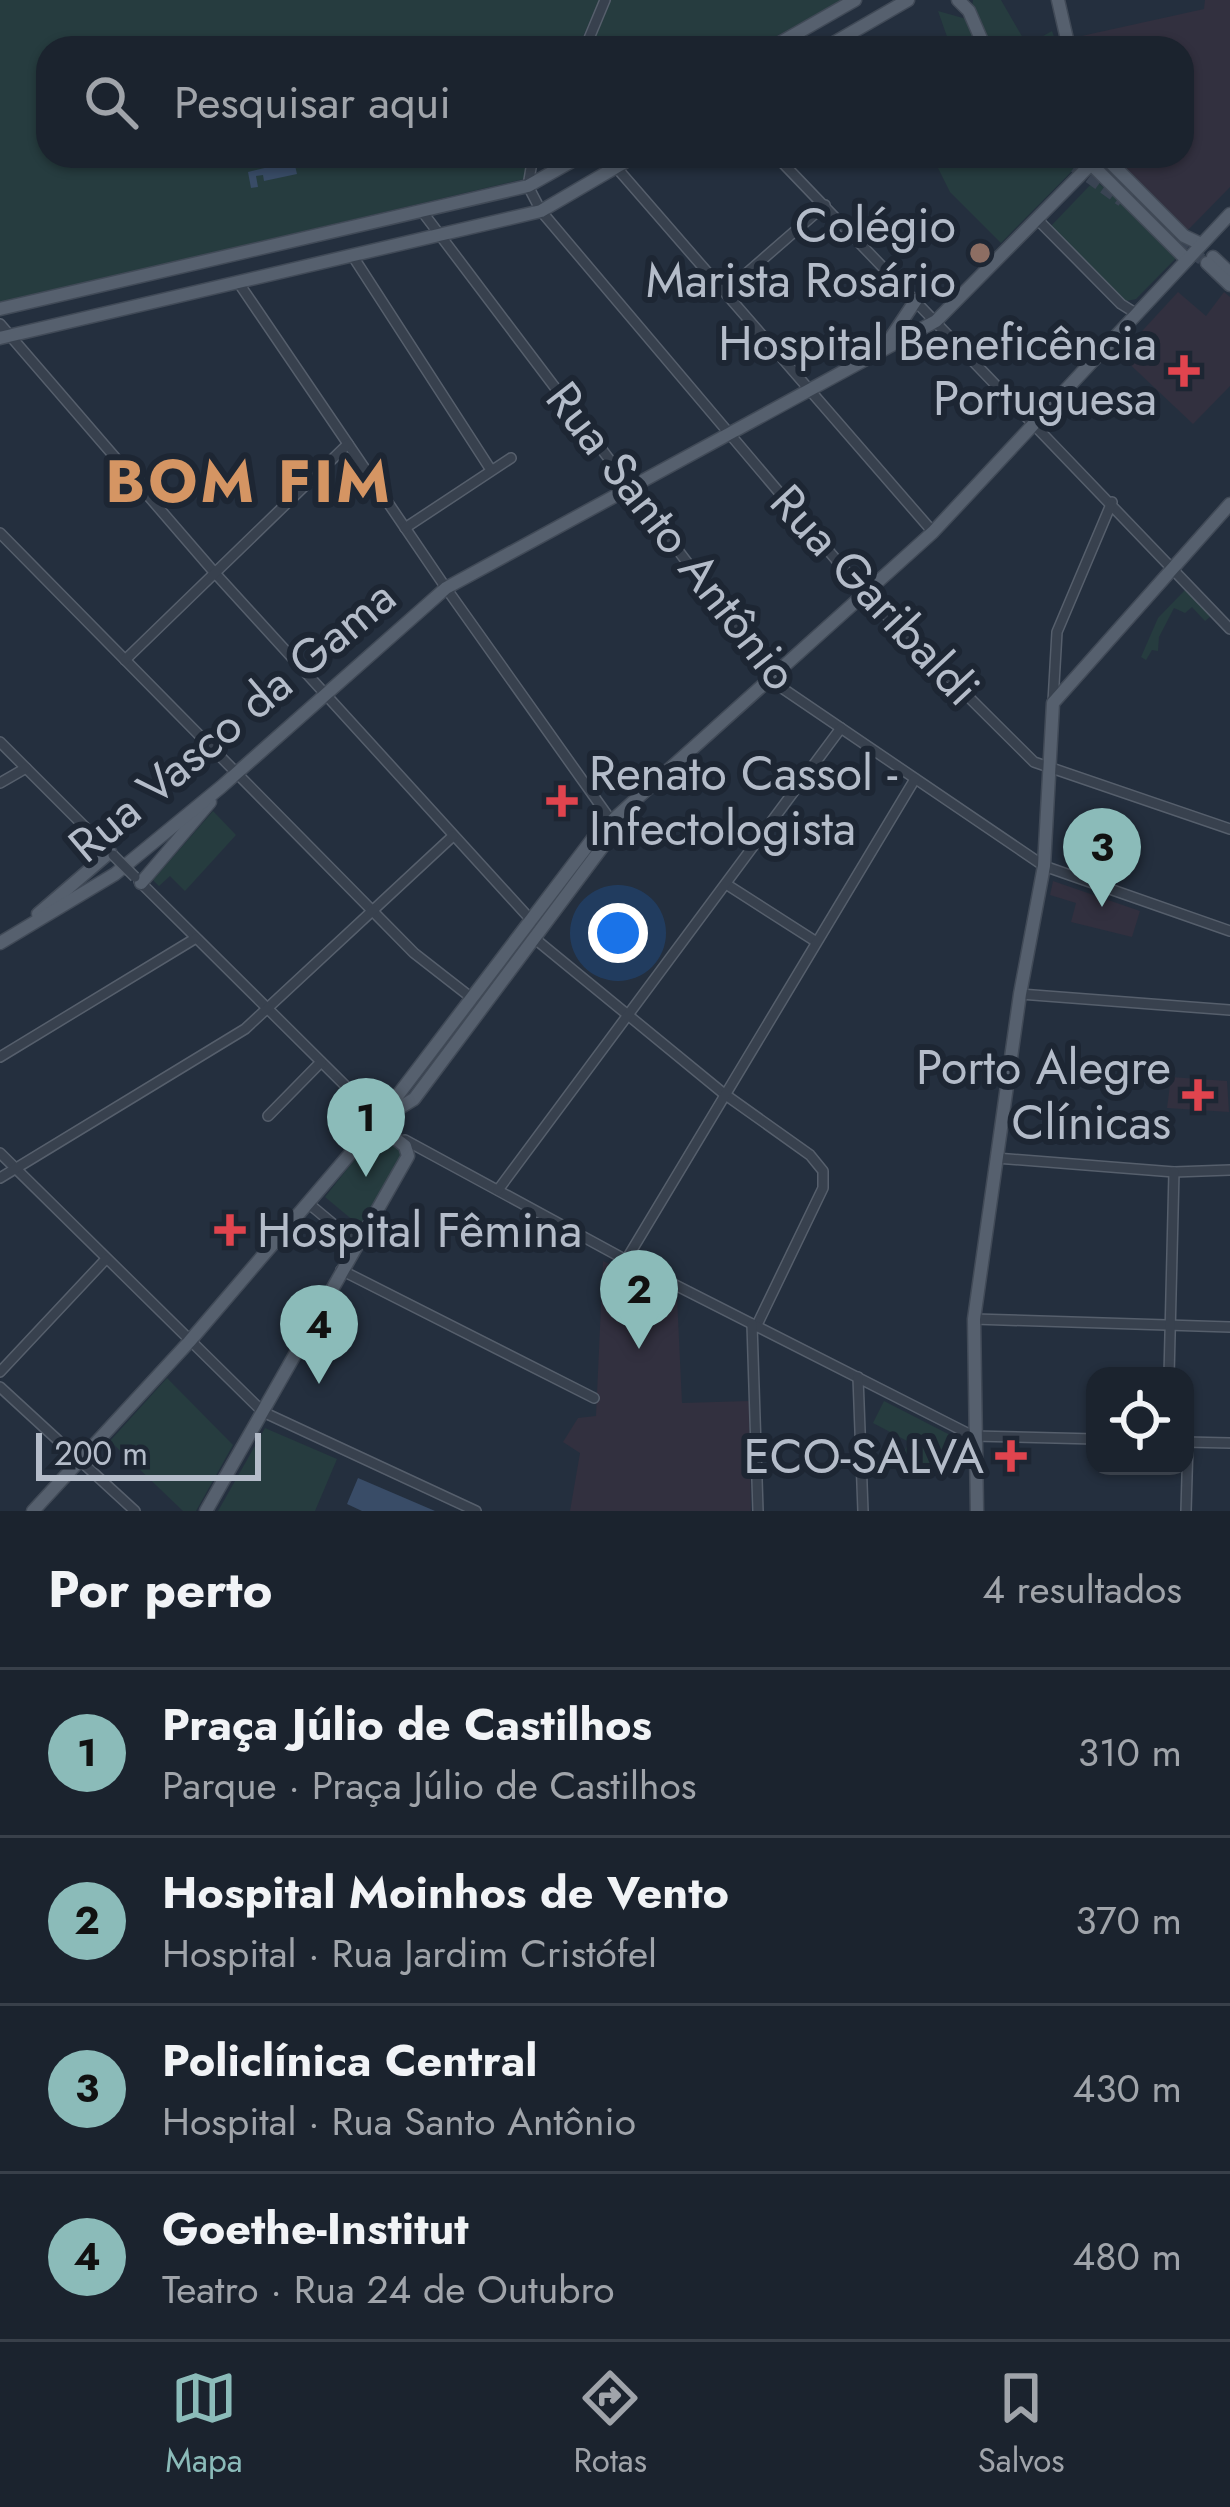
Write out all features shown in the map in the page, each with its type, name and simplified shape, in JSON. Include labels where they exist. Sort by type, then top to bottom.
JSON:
[{"type":"main road","points":[[792,36],[855,0]]},
{"type":"main road","points":[[846,36],[908,0]]},
{"type":"main road","points":[[1058,0],[1066,36]]},
{"type":"main road","points":[[966,4],[980,36]]},
{"type":"main road","points":[[1061,36],[1063,22]]},
{"type":"main road","points":[[0,309],[528,186],[560,168]]},
{"type":"main road","points":[[3,333],[541,211],[614,168]]},
{"type":"main road","name":"Rua Vasco da Gama","points":[[0,943],[115,874],[446,588],[936,321],[1086,168]]},
{"type":"main road","points":[[1096,168],[1187,260]]},
{"type":"main road","points":[[1097,168],[1184,236],[1201,244]]},
{"type":"main road","points":[[32,1511],[189,1342],[375,1125],[610,820],[933,532],[1230,214]]},
{"type":"main road","points":[[1230,273],[1210,260],[1230,285]]},
{"type":"main road","points":[[886,346],[916,300]]},
{"type":"main road","points":[[977,1511],[974,1319],[1044,866],[1053,703],[1230,504]]},
{"type":"main road","points":[[138,880],[187,834],[220,787]]},
{"type":"main road","points":[[375,1125],[413,1099],[646,788]]},
{"type":"main road","points":[[26,928],[56,895],[112,854]]},
{"type":"main road","points":[[206,1511],[411,1152],[375,1125]]},
{"type":"main road","points":[[957,1428],[974,1443]]},
{"type":"street","points":[[590,36],[605,0]]},
{"type":"street","points":[[528,186],[531,168]]},
{"type":"street","points":[[617,168],[933,532]]},
{"type":"street","points":[[788,168],[1230,629]]},
{"type":"street","name":"Rua Garibaldi","points":[[528,186],[541,211],[866,595],[1034,761],[1230,829]]},
{"type":"street","points":[[725,292],[825,205]]},
{"type":"street","name":"Rua Santo Antônio","points":[[422,210],[782,688],[1044,866],[1230,931]]},
{"type":"street","points":[[1038,220],[1121,304],[1137,314]]},
{"type":"street","points":[[352,255],[491,470]]},
{"type":"street","points":[[238,282],[610,820]]},
{"type":"street","points":[[3,333],[532,921]]},
{"type":"street","points":[[125,660],[348,444]]},
{"type":"street","points":[[405,528],[511,458]]},
{"type":"street","points":[[1053,703],[1057,632],[1112,502]]},
{"type":"street","points":[[0,533],[415,953],[473,999]]},
{"type":"street","points":[[498,1190],[841,728]]},
{"type":"street","points":[[0,742],[321,1062],[375,1125]]},
{"type":"street","points":[[0,783],[26,767]]},
{"type":"street","points":[[626,1260],[915,778]]},
{"type":"street","points":[[0,1178],[269,1010],[453,836]]},
{"type":"street","points":[[726,884],[815,941]]},
{"type":"street","points":[[0,1057],[196,938]]},
{"type":"street","points":[[534,938],[723,1093],[810,1155],[823,1171],[823,1188],[755,1329],[758,1511]]},
{"type":"street","points":[[1021,994],[1230,1010]]},
{"type":"street","points":[[268,1116],[321,1062]]},
{"type":"street","points":[[411,1152],[498,1190],[755,1329],[957,1428]]},
{"type":"street","points":[[0,1153],[263,1412],[476,1511]]},
{"type":"street","points":[[996,1158],[1174,1172],[1230,1170]]},
{"type":"street","points":[[1170,1367],[1174,1172]]},
{"type":"street","points":[[308,1203],[356,1243]]},
{"type":"street","points":[[0,1372],[106,1258]]},
{"type":"street","points":[[341,1270],[595,1398]]},
{"type":"street","points":[[974,1319],[1230,1327]]},
{"type":"street","points":[[863,1511],[859,1394],[864,1380]]},
{"type":"street","points":[[0,1388],[135,1511]]},
{"type":"street","points":[[974,1443],[1086,1439]]},
{"type":"street","points":[[1194,1442],[1230,1443]]},
{"type":"street","points":[[1186,1475],[1186,1511]]},
{"type":"shaded area","points":[[1205,0],[1230,0],[1230,187],[1187,231],[1124,168],[1194,168],[1194,36],[1082,36],[1204,9]]},
{"type":"shaded area","name":"Hospital Beneficência Portuguesa","points":[[1178,292],[1206,316],[1224,292],[1230,297],[1230,386],[1193,424],[1120,355]]},
{"type":"shaded area","points":[[1053,881],[1140,911],[1132,937],[1071,922],[1076,903],[1050,895]]},
{"type":"shaded area","name":"Porto Alegre Clínicas","points":[[1171,1077],[1227,1081],[1229,1112],[1167,1108]]},
{"type":"shaded area","points":[[603,1261],[677,1297],[682,1403],[749,1401],[751,1511],[570,1511],[580,1453],[563,1442],[578,1418],[596,1416]]},
{"type":"green space","points":[[0,0],[599,0],[583,36],[36,36],[36,168],[525,168],[524,179],[0,303]]},
{"type":"green space","points":[[611,0],[842,0],[777,36],[596,36]]},
{"type":"green space","points":[[973,0],[1001,0],[1022,36],[947,36],[938,11],[970,20]]},
{"type":"green space","points":[[938,168],[1075,168],[1001,243],[950,192]]},
{"type":"green space","points":[[1095,180],[1180,254],[1136,299],[1122,302],[1050,227]]},
{"type":"green space","points":[[1186,589],[1211,616],[1205,621],[1192,607],[1185,613],[1174,608],[1159,637],[1158,651],[1152,650],[1146,660],[1141,657],[1158,618]]},
{"type":"green space","points":[[213,811],[236,835],[185,891],[170,876],[159,886],[153,880]]},
{"type":"green space","points":[[382,1133],[402,1148],[403,1157],[361,1227],[325,1197],[374,1135]]},
{"type":"green space","points":[[167,1378],[233,1445],[196,1511],[183,1511],[110,1441]]},
{"type":"green space","points":[[884,1401],[956,1438],[956,1468],[915,1468],[900,1460],[909,1442],[873,1423]]},
{"type":"green space","points":[[265,1428],[337,1459],[315,1511],[218,1511]]},
{"type":"water","points":[[296,168],[297,174],[264,181],[263,175],[256,176],[258,187],[251,188],[248,172]]},
{"type":"water","points":[[358,1478],[435,1511],[362,1511],[347,1504]]},
{"type":"tunnel","points":[[1077,168],[1122,201]]},
{"type":"tunnel","points":[[1123,189],[1159,217]]},
{"type":"tunnel","points":[[1163,231],[1207,263]]},
{"type":"place","name":"Colégio Marista Rosário","points":[[980,253]]},
{"type":"place","name":"Hospital Beneficência Portuguesa","points":[[1184,371]]},
{"type":"place","name":"Renato Cassol - Infectologista","points":[[562,801]]},
{"type":"place","name":"Policlínica Central","points":[[1102,907]]},
{"type":"place","name":"Porto Alegre Clínicas","points":[[1198,1095]]},
{"type":"place","name":"Praça Júlio de Castilhos","points":[[366,1177]]},
{"type":"place","name":"Hospital Fêmina","points":[[230,1230]]},
{"type":"place","name":"Hospital Moinhos de Vento","points":[[639,1349]]},
{"type":"place","name":"Goethe-Institut","points":[[319,1384]]},
{"type":"place","name":"ECO-SALVA","points":[[1011,1456]]},
{"type":"district","name":"BOM FIM","points":[[249,481]]}]
